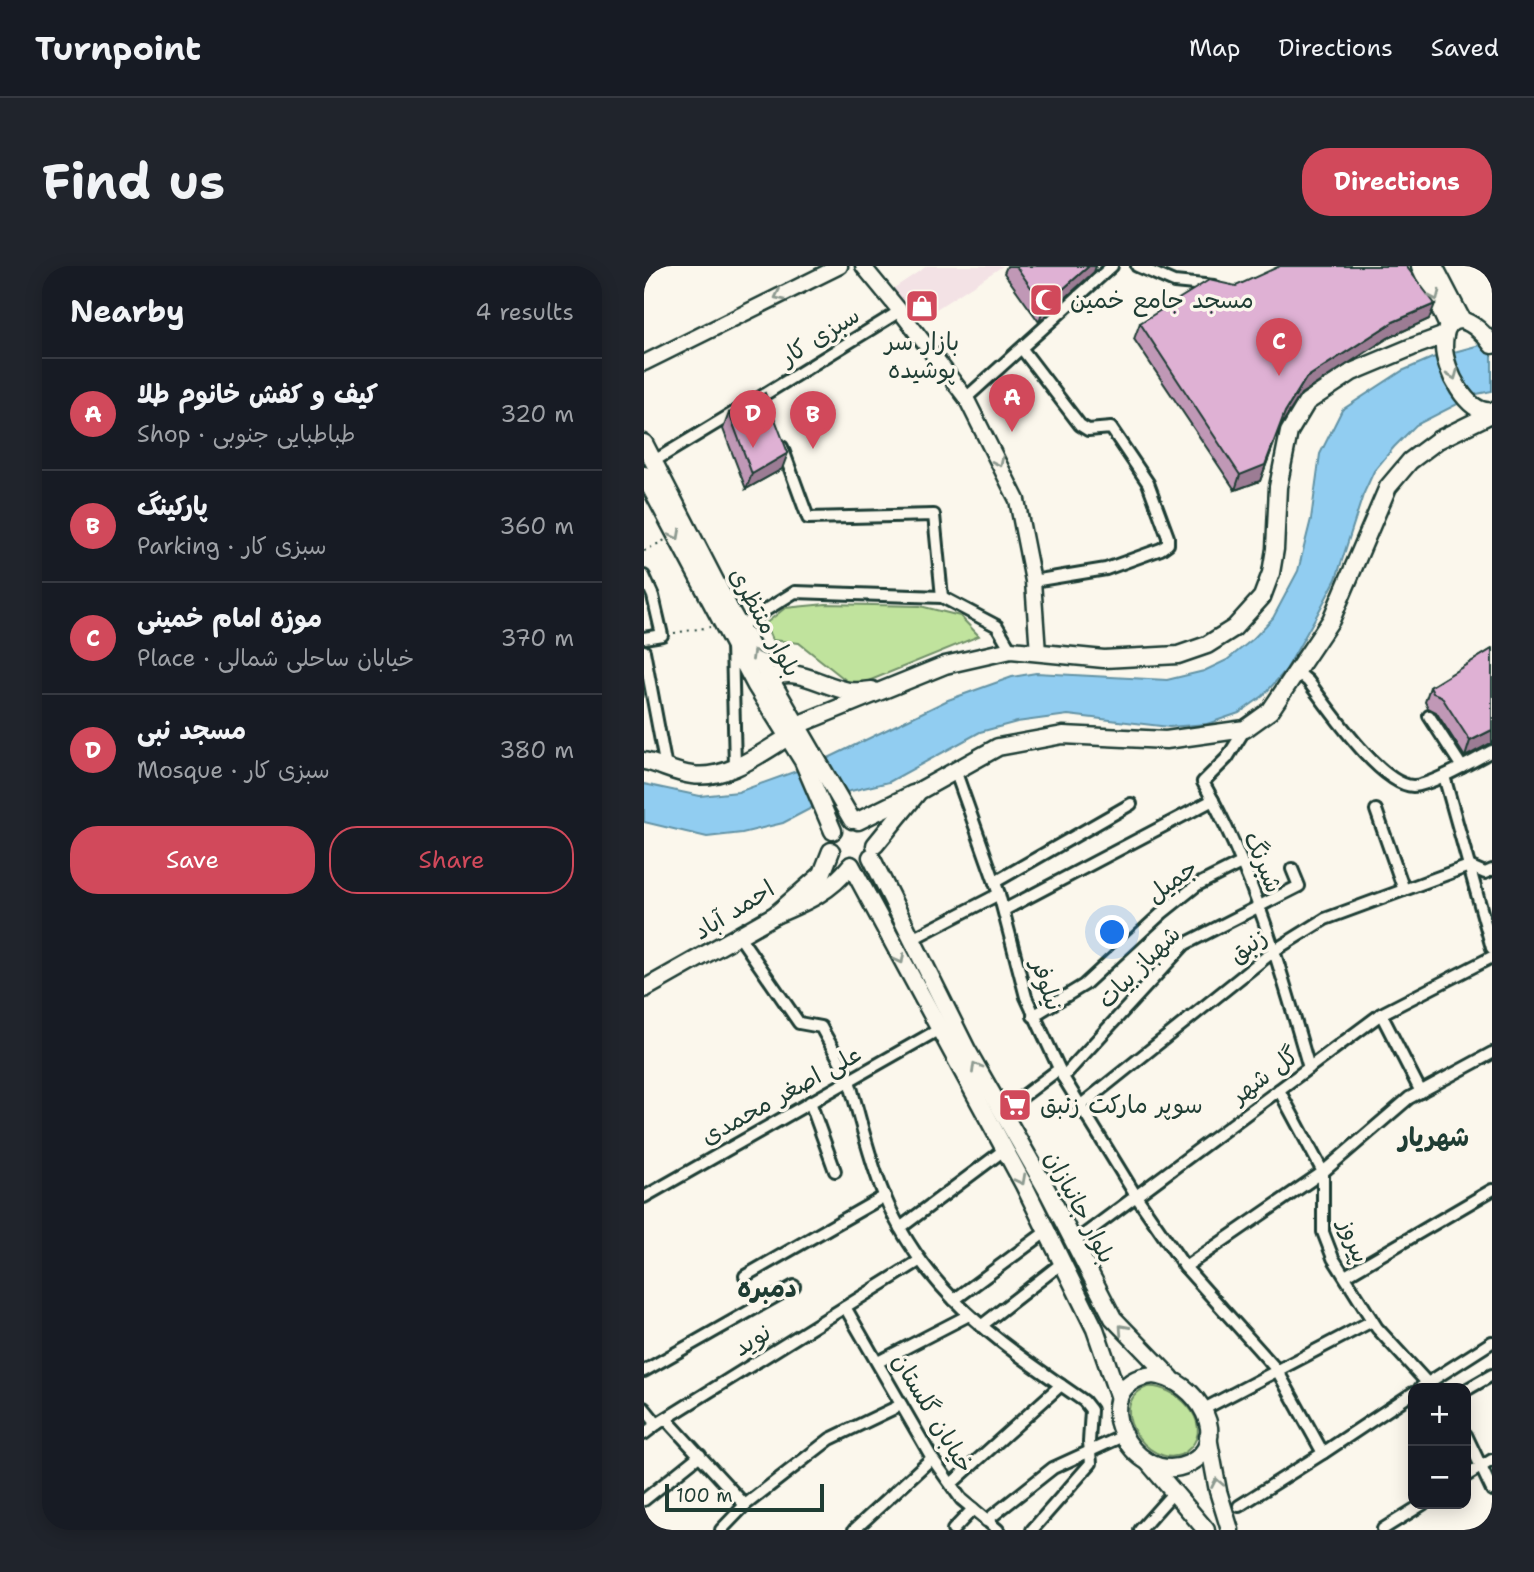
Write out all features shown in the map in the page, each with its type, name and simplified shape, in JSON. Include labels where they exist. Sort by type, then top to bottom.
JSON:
[{"type":"main road","points":[[1420,266],[1450,332]]},
{"type":"main road","points":[[1434,266],[1450,332],[1451,373],[1468,401],[1489,415]]},
{"type":"main road","points":[[644,761],[693,776],[716,774],[750,761],[792,731],[881,690],[945,665],[1011,650],[1104,659],[1178,655],[1207,645],[1234,628],[1262,597],[1271,573],[1275,550],[1278,487],[1289,432],[1307,402],[1352,372],[1412,346],[1450,332],[1486,334]]},
{"type":"main road","points":[[1456,430],[1468,401]]},
{"type":"main road","points":[[919,791],[873,851],[858,865],[839,861],[831,851],[830,837],[841,823],[855,821],[919,791],[998,747],[1063,735],[1166,740],[1245,729],[1270,711],[1331,620],[1388,487],[1410,461],[1456,430],[1489,415]]},
{"type":"main road","name":"بلوار منتظری","points":[[644,443],[647,473],[676,534],[732,626],[732,641],[763,682]]},
{"type":"main road","name":"بلوار منتظری","points":[[647,473],[763,682],[809,758],[830,800],[833,831]]},
{"type":"main road","points":[[763,682],[783,673],[794,673],[851,691],[881,690]]},
{"type":"main road","name":"بلوار منتظری","points":[[830,800],[855,821]]},
{"type":"main road","points":[[855,821],[869,827],[873,832],[873,851]]},
{"type":"main road","name":"احمد آباد","points":[[644,989],[775,915],[822,874],[831,851]]},
{"type":"main road","name":"بلوار جانبازان","points":[[873,851],[912,939],[967,1050],[1047,1190],[1113,1318],[1171,1378]]},
{"type":"main road","points":[[775,915],[838,882],[851,865]]},
{"type":"main road","name":"بلوار جانبازان","points":[[851,865],[1047,1231],[1095,1329],[1119,1398]]},
{"type":"main road","points":[[1206,1530],[1123,1436],[1117,1416],[1119,1398],[1136,1379],[1153,1375],[1171,1378],[1187,1387],[1204,1409],[1218,1491],[1230,1530]]},
{"type":"main road","points":[[1146,1461],[1172,1468],[1189,1464],[1202,1452],[1208,1436]]},
{"type":"street","points":[[644,363],[840,266]]},
{"type":"street","points":[[863,266],[966,398],[1017,500],[1033,580],[1038,653]]},
{"type":"street","points":[[966,398],[1112,266]]},
{"type":"street","points":[[1137,266],[1174,282],[1221,286]]},
{"type":"street","name":"سبزی کار","points":[[647,473],[764,395],[900,311]]},
{"type":"street","points":[[1023,349],[1080,425],[1088,430],[1113,430],[1148,483],[1168,537],[1168,544],[1161,550],[1106,569],[1033,580]]},
{"type":"street","points":[[764,395],[768,408]]},
{"type":"street","points":[[777,432],[808,518],[934,515],[942,597]]},
{"type":"street","points":[[644,576],[653,596],[662,635],[644,638]]},
{"type":"street","points":[[732,626],[794,592],[942,597],[997,626],[1011,650]]},
{"type":"street","points":[[732,641],[735,767]]},
{"type":"street","points":[[644,651],[666,768]]},
{"type":"street","points":[[1296,671],[1308,681],[1370,761],[1394,780],[1413,786],[1444,776],[1492,751]]},
{"type":"street","points":[[1429,716],[1462,767]]},
{"type":"street","name":"شبرنگ","points":[[1245,729],[1227,758],[1203,782],[1259,905],[1309,1068]]},
{"type":"street","name":"نیلوفر","points":[[955,770],[999,894],[1033,1016],[1061,1073],[1136,1196],[1185,1267],[1277,1370],[1323,1453]]},
{"type":"street","points":[[1444,776],[1492,948]]},
{"type":"street","points":[[1004,910],[1213,800]]},
{"type":"street","points":[[995,882],[1131,804]]},
{"type":"street","points":[[1376,810],[1404,890]]},
{"type":"street","name":"جمیل","points":[[1033,1016],[1084,985],[1162,913],[1197,885],[1241,863]]},
{"type":"street","points":[[1469,866],[1485,873],[1492,870]]},
{"type":"street","name":"زنبق","points":[[1080,1106],[1275,950],[1325,919],[1469,866]]},
{"type":"street","name":"شهباز بیات","points":[[1002,1112],[1061,1073],[1185,944],[1299,886],[1292,869]]},
{"type":"street","points":[[912,939],[999,894]]},
{"type":"street","points":[[739,936],[799,1023],[821,1027],[849,1081],[864,1139],[885,1196],[919,1261],[981,1326],[1084,1401],[1091,1410],[1091,1463],[1032,1530]]},
{"type":"street","name":"گل شهر","points":[[1073,1244],[1381,1014],[1492,957]]},
{"type":"street","points":[[1381,1014],[1420,1091]]},
{"type":"street","name":"علی اصغر محمدی","points":[[644,1197],[938,1030]]},
{"type":"street","points":[[1185,1267],[1322,1172],[1409,1098],[1492,1054]]},
{"type":"street","name":"پیروز","points":[[1279,1090],[1322,1172],[1323,1232],[1371,1321],[1423,1383]]},
{"type":"street","points":[[810,1102],[835,1171]]},
{"type":"street","points":[[900,1228],[1004,1150]]},
{"type":"street","points":[[1345,1276],[1492,1189]]},
{"type":"street","points":[[746,1276],[885,1196]]},
{"type":"street","points":[[954,1300],[1047,1231]]},
{"type":"street","name":"نوید","points":[[644,1434],[919,1261]]},
{"type":"street","points":[[981,1326],[1062,1262]]},
{"type":"street","points":[[644,1371],[794,1286]]},
{"type":"street","name":"خیابان گلستان","points":[[845,1307],[932,1458],[961,1499],[998,1530]]},
{"type":"street","points":[[878,1362],[969,1315]]},
{"type":"street","points":[[1204,1409],[1371,1321]]},
{"type":"street","points":[[1432,1383],[1492,1342]]},
{"type":"street","points":[[1471,1387],[1492,1375]]},
{"type":"street","points":[[951,1484],[1061,1385]]},
{"type":"street","points":[[1239,1506],[1408,1396]]},
{"type":"street","points":[[721,1530],[745,1505],[830,1439],[901,1405]]},
{"type":"street","points":[[644,1408],[700,1455],[745,1505]]},
{"type":"street","points":[[986,1521],[1053,1468],[1123,1436]]},
{"type":"street","points":[[1471,1445],[1492,1490]]},
{"type":"street","points":[[644,1500],[700,1455]]},
{"type":"street","points":[[854,1530],[932,1458]]},
{"type":"street","points":[[1471,1473],[1492,1460]]},
{"type":"street","points":[[1140,1530],[1174,1492]]},
{"type":"street","points":[[953,1530],[973,1509]]},
{"type":"street","points":[[1383,1529],[1415,1509]]},
{"type":"path","points":[[644,551],[676,534]]},
{"type":"path","points":[[662,635],[732,626]]},
{"type":"shaded area","name":"بازار سر پوشیده","points":[[927,266],[1003,266],[916,322],[891,290]]},
{"type":"green space","points":[[826,604],[920,606],[960,616],[979,636],[866,682],[852,685],[799,643],[772,640],[765,624],[785,608]]},
{"type":"green space","points":[[1147,1387],[1158,1388],[1180,1398],[1195,1416],[1198,1427],[1196,1438],[1190,1448],[1177,1456],[1163,1455],[1150,1449],[1138,1437],[1131,1424],[1129,1409],[1134,1396]]},
{"type":"water","points":[[1492,343],[1492,391],[1477,394],[1416,425],[1374,471],[1363,495],[1336,579],[1318,613],[1286,670],[1263,696],[1239,713],[1207,724],[1169,727],[1068,715],[1017,722],[980,732],[889,782],[838,794],[783,823],[742,833],[707,837],[644,822],[644,784],[700,796],[738,792],[816,764],[948,700],[1012,677],[1036,673],[1167,680],[1204,671],[1227,660],[1273,618],[1298,571],[1311,519],[1320,454],[1342,410],[1402,371],[1432,358]]},
{"type":"building","points":[[1016,266],[1089,266],[1044,306]]},
{"type":"building","points":[[1280,266],[1406,266],[1435,304],[1393,322],[1306,378],[1285,412],[1265,465],[1240,475],[1140,323],[1209,280],[1236,286]]},
{"type":"building","points":[[765,393],[788,453],[752,474],[729,413]]},
{"type":"building","points":[[1492,649],[1492,730],[1470,741],[1441,696],[1433,693],[1430,687]]},
{"type":"place","name":"مسجد جامع خمین","points":[[1046,300]]},
{"type":"place","name":"بازار سر پوشیده","points":[[922,306]]},
{"type":"place","name":"موزه امام خمینی","points":[[1279,376]]},
{"type":"place","name":"کیف و کفش خانوم طلا","points":[[1012,432]]},
{"type":"place","name":"مسجد نبی","points":[[753,448]]},
{"type":"place","name":"پارکینگ","points":[[813,449]]},
{"type":"place","name":"سوپر مارکت زنبق","points":[[1015,1105]]},
{"type":"district","name":"شهریار","points":[[1434,1137]]},
{"type":"district","name":"دمبره","points":[[767,1288]]}]
